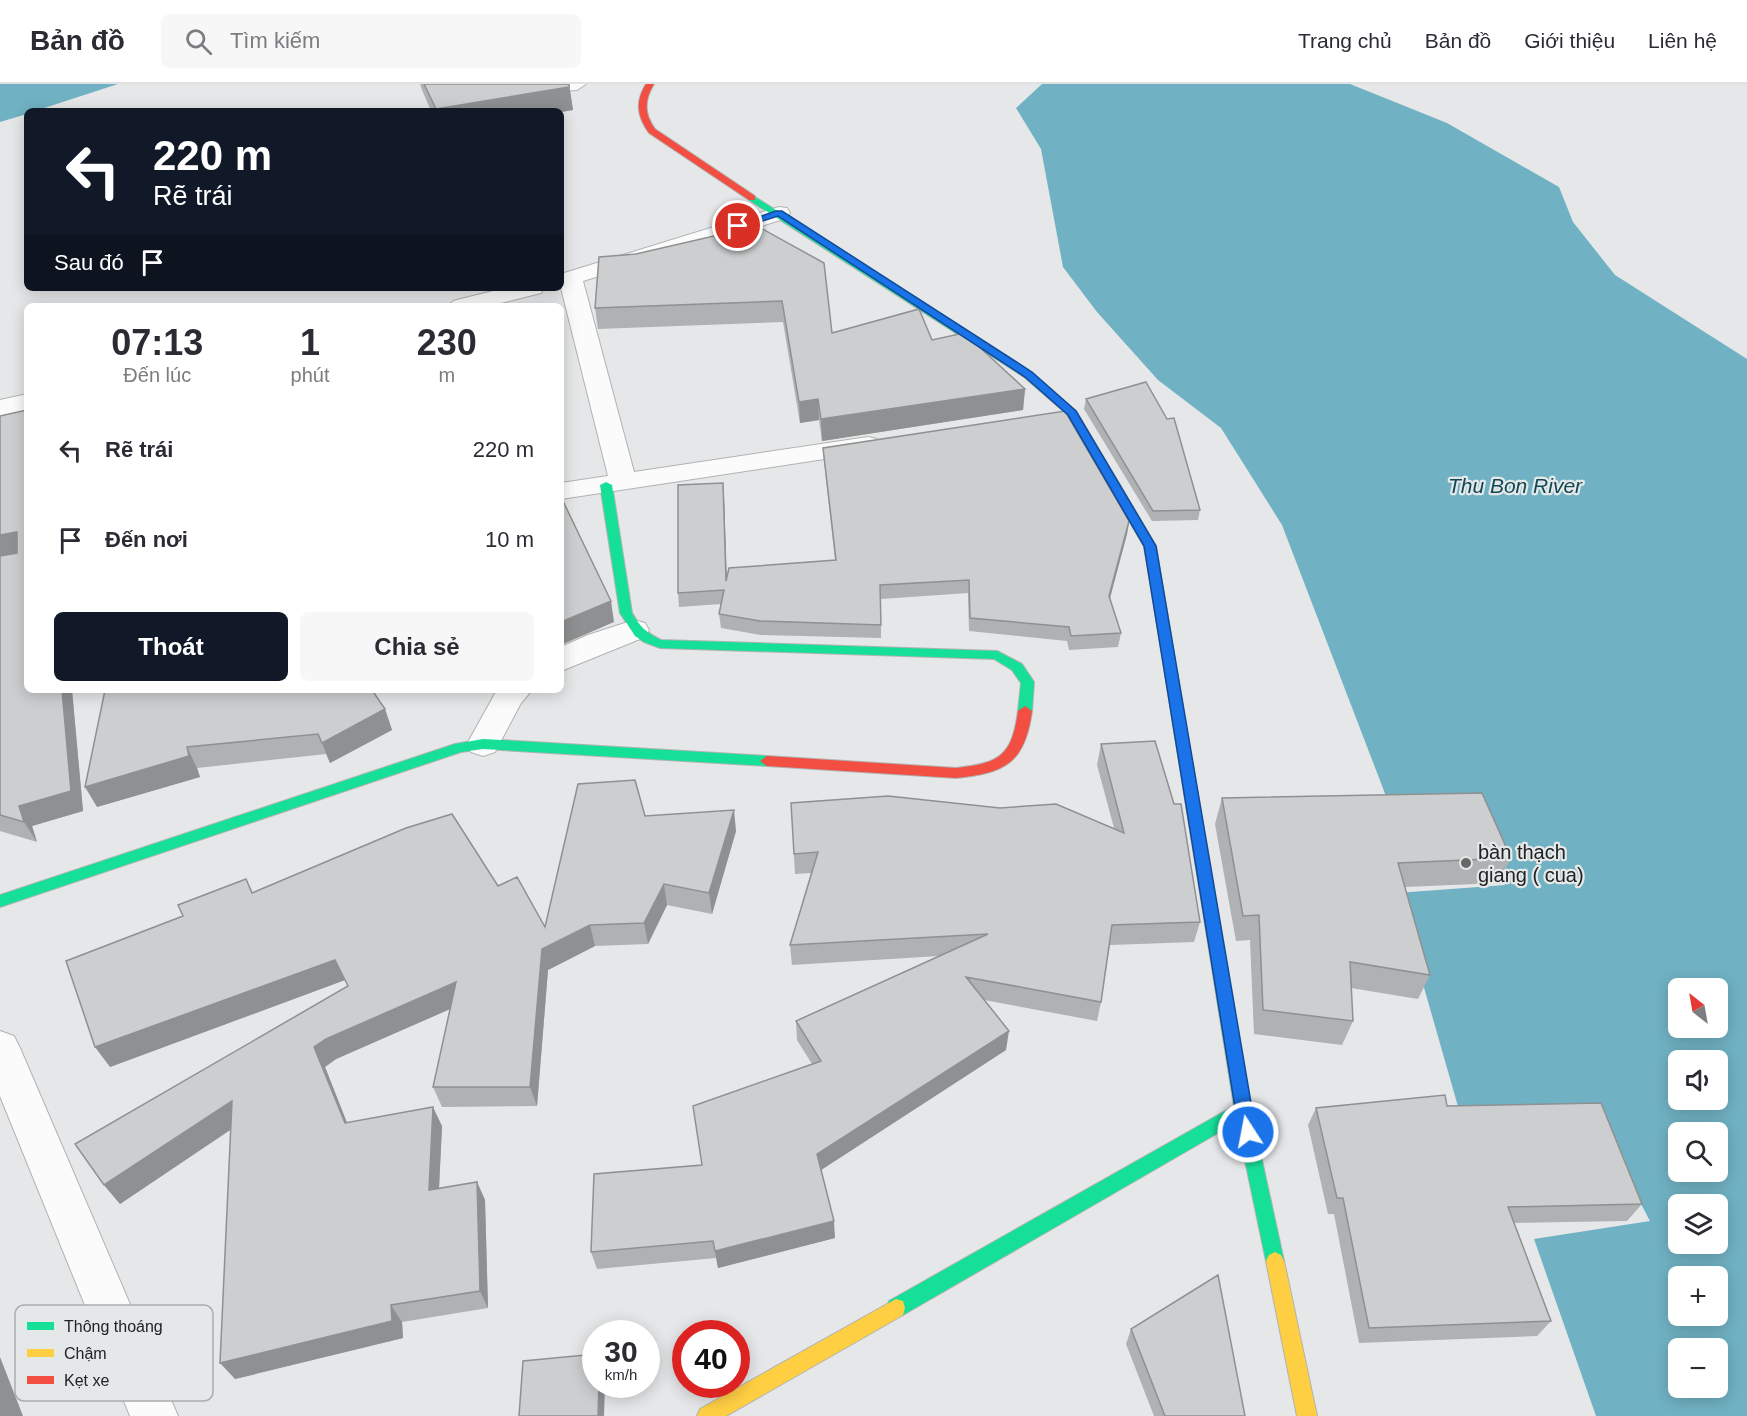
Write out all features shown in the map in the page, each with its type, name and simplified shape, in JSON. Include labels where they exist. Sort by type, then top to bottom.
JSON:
[{"type":"street","points":[[534,87],[578,84]]},
{"type":"street","points":[[650,84],[640,106],[643,122],[658,137],[1028,375],[1072,413],[1150,546],[1243,1110],[1307,1416]]},
{"type":"street","points":[[0,901],[460,747],[483,744],[956,773],[993,769],[1008,761],[1022,744],[1028,682],[1017,667],[997,655],[660,644],[646,641],[634,630],[626,613],[614,484],[566,280],[779,213]]},
{"type":"street","points":[[473,303],[521,291]]},
{"type":"street","points":[[0,408],[24,403]]},
{"type":"street","points":[[1036,419],[1072,413]]},
{"type":"street","points":[[564,491],[895,441]]},
{"type":"street","points":[[564,659],[599,642],[634,630]]},
{"type":"street","points":[[483,744],[512,693]]},
{"type":"street","points":[[0,1048],[108,1305]]},
{"type":"street","points":[[707,1416],[1243,1110]]},
{"type":"street","points":[[148,1401],[154,1416]]},
{"type":"water","points":[[0,84],[118,84],[44,108],[24,108],[24,115],[0,122]]},
{"type":"water","name":"Thu Bon River","points":[[1042,84],[1350,84],[1447,123],[1559,187],[1573,222],[1615,275],[1747,359],[1747,1416],[1596,1416],[1534,1239],[1650,1221],[1595,1118],[1461,1117],[1397,893],[1505,885],[1475,816],[1394,817],[1282,525],[1221,428],[1158,380],[1097,312],[1063,267],[1041,149],[1016,108]]},
{"type":"building","points":[[424,84],[569,84],[569,87],[436,108]]},
{"type":"building","points":[[757,226],[824,263],[832,333],[919,309],[932,340],[964,333],[1025,389],[821,419],[818,399],[799,402],[782,301],[595,308],[599,257],[636,254]]},
{"type":"building","points":[[1146,382],[1167,419],[1174,418],[1200,510],[1153,511],[1086,399]]},
{"type":"building","points":[[24,411],[24,693],[62,693],[71,791],[19,806],[24,822],[0,815],[0,556],[17,553],[17,532],[0,535],[0,416]]},
{"type":"building","points":[[1065,411],[1129,521],[1109,596],[1121,633],[1071,636],[1069,627],[970,618],[969,580],[880,585],[881,625],[760,621],[719,614],[724,590],[678,593],[678,485],[723,483],[726,581],[729,568],[836,560],[823,448]]},
{"type":"building","points":[[564,503],[611,601],[564,621]]},
{"type":"building","points":[[104,693],[374,693],[385,709],[322,743],[318,734],[187,747],[189,756],[85,787]]},
{"type":"building","points":[[1155,741],[1174,804],[1181,804],[1200,922],[1112,925],[1101,1002],[966,977],[1009,1031],[817,1154],[834,1221],[715,1251],[713,1241],[591,1252],[594,1174],[702,1165],[693,1106],[821,1061],[796,1021],[988,934],[790,945],[818,852],[794,854],[791,803],[888,796],[1000,808],[1056,804],[1124,833],[1101,744]]},
{"type":"building","points":[[635,780],[645,816],[734,810],[709,893],[664,884],[644,923],[590,925],[542,949],[530,1087],[433,1087],[456,982],[326,1039],[314,1047],[345,1123],[433,1107],[429,1190],[477,1182],[480,1291],[391,1305],[392,1321],[220,1363],[232,1101],[104,1185],[75,1144],[348,986],[335,960],[95,1047],[66,961],[183,916],[178,905],[246,879],[252,893],[406,828],[452,814],[498,886],[517,877],[545,927],[578,784]]},
{"type":"building","points":[[1482,793],[1511,858],[1398,863],[1430,975],[1350,962],[1353,1021],[1263,1010],[1259,915],[1243,916],[1222,798]]},
{"type":"building","points":[[1445,1095],[1447,1106],[1601,1103],[1642,1204],[1508,1207],[1551,1321],[1369,1328],[1343,1198],[1337,1198],[1316,1108]]},
{"type":"building","points":[[1218,1275],[1245,1416],[1165,1416],[1131,1329]]},
{"type":"building","points":[[582,1355],[582,1398],[599,1398],[598,1416],[519,1416],[523,1361]]},
{"type":"traffic: fast","points":[[752,198],[1028,375],[1072,413],[1114,485]]},
{"type":"traffic: fast","points":[[606,485],[626,613],[636,629],[649,639],[660,644],[997,655],[1017,667],[1028,682],[1025,711]]},
{"type":"traffic: fast","points":[[1169,661],[1243,1110],[1275,1261]]},
{"type":"traffic: fast","points":[[0,901],[460,747],[483,744],[767,761]]},
{"type":"traffic: fast","points":[[896,1308],[1243,1110]]},
{"type":"traffic: slow","points":[[1275,1261],[1307,1416]]},
{"type":"traffic: slow","points":[[707,1416],[896,1308]]},
{"type":"traffic: jam","points":[[650,84],[644,96],[642,108],[652,131],[752,198]]},
{"type":"traffic: jam","points":[[1114,485],[1150,546],[1169,661]]},
{"type":"traffic: jam","points":[[767,761],[956,773],[986,769],[1007,759],[1014,752],[1023,728],[1025,711]]},
{"type":"place","name":"bàn thạch giang ( cua)","points":[[1466,863]]},
{"type":"route","points":[[738,226],[779,213],[1028,375],[1072,413],[1150,546],[1248,1132]]}]
